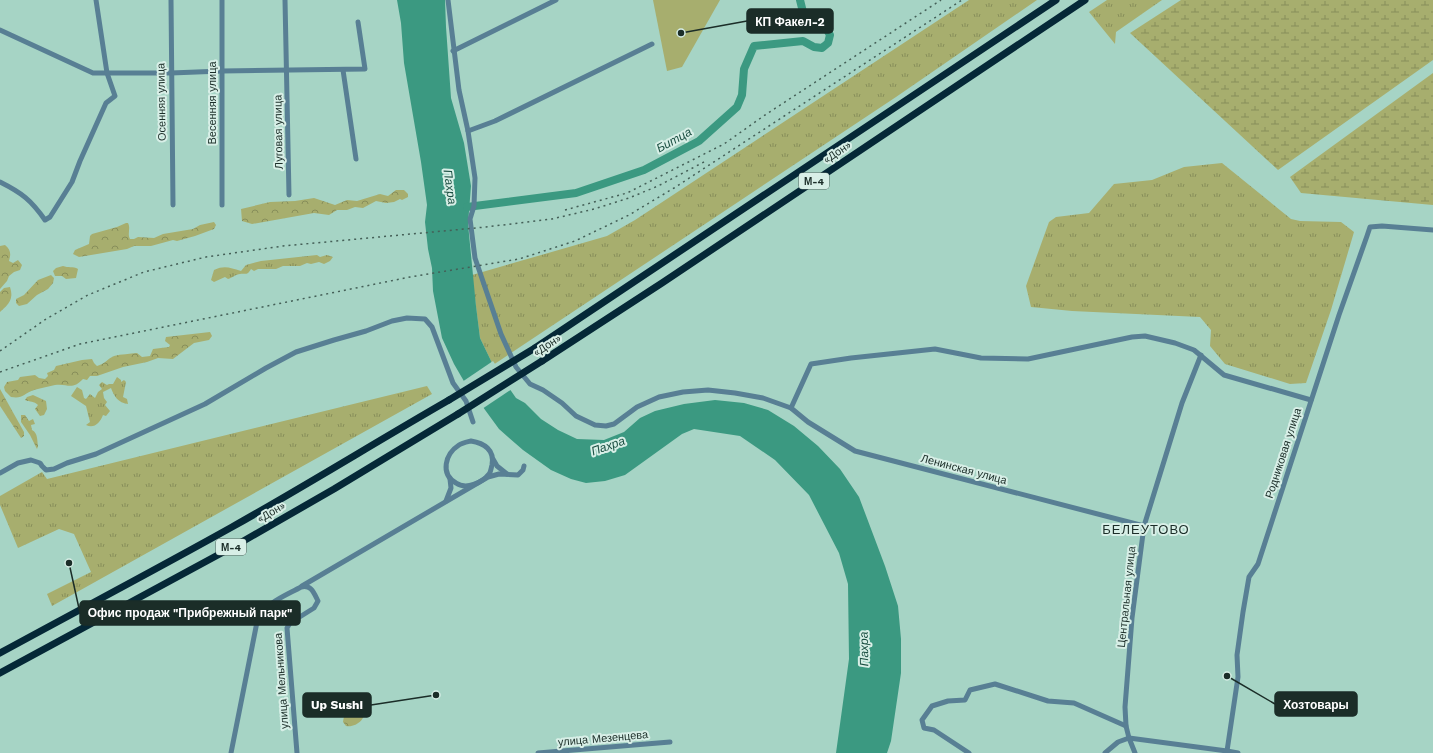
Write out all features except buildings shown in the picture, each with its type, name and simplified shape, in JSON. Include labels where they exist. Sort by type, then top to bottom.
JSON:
[{"type":"highway","name":"«Дон»","points":[[0,653],[147,575],[329,472],[535,348],[1056,0]]},
{"type":"highway","name":"«Дон»","points":[[0,673],[240,543],[334,489],[458,414],[668,279],[1085,0]]},
{"type":"street","points":[[0,182],[16,190],[31,201],[46,220],[50,217],[72,182],[106,103],[115,96],[107,73],[96,0]]},
{"type":"street","name":"Осенняя улица","points":[[171,0],[173,205]]},
{"type":"street","name":"Весенняя улица","points":[[222,0],[222,205]]},
{"type":"street","name":"Луговая улица","points":[[285,0],[289,194]]},
{"type":"street","name":"Ленинская улица","points":[[448,0],[453,51],[475,178],[474,206],[470,219],[475,258],[501,334],[516,367],[530,384],[544,390],[562,403],[576,416],[595,425],[606,426],[614,424],[637,407],[659,397],[708,390],[763,398],[791,408],[808,422],[855,451],[1144,526]]},
{"type":"street","points":[[453,51],[556,0]]},
{"type":"street","points":[[0,30],[93,73],[343,70],[365,69],[358,22]]},
{"type":"street","points":[[468,131],[495,121],[652,44]]},
{"type":"street","points":[[343,70],[356,159]]},
{"type":"street","name":"Родниковая улица","points":[[1227,750],[1238,677],[1237,655],[1249,577],[1258,564],[1339,315],[1370,227],[1382,226],[1433,230]]},
{"type":"street","points":[[0,473],[18,463],[31,460],[40,463],[46,470],[54,469],[67,463],[96,454],[205,404],[296,352],[366,331],[392,321],[407,318],[424,319],[432,327],[453,383],[466,401],[473,422]]},
{"type":"street","points":[[791,408],[811,364],[935,349],[982,358],[1028,359],[1132,337],[1145,336],[1175,343],[1194,350],[1224,375],[1311,400]]},
{"type":"street","name":"Центральная улица","points":[[1135,753],[1126,726],[1125,707],[1132,618],[1144,526],[1182,403],[1201,355]]},
{"type":"street","points":[[446,502],[451,488],[450,479],[445,466],[449,455],[459,445],[471,442],[481,443],[490,450],[497,466],[507,474]]},
{"type":"street","points":[[450,479],[458,485],[469,486],[478,483],[490,473],[493,459]]},
{"type":"street","points":[[231,753],[256,622],[267,606],[488,477],[499,474],[518,476],[523,470],[524,466]]},
{"type":"street","name":"улица Мельникова","points":[[297,753],[287,626],[314,608],[318,601],[309,587],[301,587]]},
{"type":"street","points":[[969,753],[934,730],[924,728],[922,720],[932,706],[948,701],[965,700],[970,690],[995,684],[1048,701],[1074,703],[1126,726]]},
{"type":"street","points":[[1105,753],[1118,742],[1129,738],[1227,750],[1238,753]]},
{"type":"street","name":"улица Мезенцева","points":[[538,753],[670,742]]},
{"type":"green space","points":[[653,0],[720,0],[682,67],[667,71]]},
{"type":"green space","points":[[969,0],[1037,0],[896,97],[493,365],[480,338],[472,275],[607,236],[635,220]]},
{"type":"green space","points":[[1107,0],[1162,0],[1116,32],[1115,44],[1089,12]]},
{"type":"green space","points":[[1181,0],[1433,0],[1433,60],[1278,170],[1130,33]]},
{"type":"green space","points":[[1433,73],[1433,205],[1301,193],[1290,177]]},
{"type":"green space","points":[[1222,163],[1291,219],[1300,221],[1341,222],[1354,232],[1331,310],[1306,383],[1290,384],[1225,364],[1210,346],[1211,330],[1200,317],[1072,311],[1031,307],[1026,286],[1049,222],[1056,217],[1089,213],[1114,184],[1152,180],[1184,167]]},
{"type":"green space","points":[[396,190],[404,190],[408,194],[408,197],[402,200],[400,199],[394,202],[386,203],[376,201],[363,208],[355,207],[347,210],[337,210],[329,215],[314,213],[252,224],[242,221],[241,209],[270,202],[295,201],[314,198],[335,205],[347,200],[357,201],[380,194],[388,196]]},
{"type":"green space","points":[[214,222],[216,225],[214,229],[177,241],[173,240],[151,246],[134,246],[127,249],[79,257],[73,254],[75,250],[89,244],[90,236],[92,234],[126,223],[129,225],[130,239],[134,239],[138,237],[154,238],[163,234],[193,229],[200,225]]},
{"type":"green space","points":[[5,245],[10,252],[9,261],[13,263],[18,260],[22,265],[20,270],[9,276],[7,281],[0,289],[0,246]]},
{"type":"green space","points":[[317,255],[320,257],[327,255],[333,257],[330,261],[324,264],[319,262],[311,264],[307,263],[300,266],[283,266],[276,269],[258,269],[254,271],[251,269],[247,273],[238,274],[228,279],[225,277],[214,282],[211,280],[214,270],[221,268],[241,271],[246,265],[261,261]]},
{"type":"green space","points":[[63,266],[78,269],[76,278],[66,279],[62,276],[55,276],[53,271],[56,268]]},
{"type":"green space","points":[[51,275],[54,278],[53,283],[48,289],[37,295],[27,304],[19,306],[16,303],[16,299],[24,295],[38,280]]},
{"type":"green space","points":[[10,287],[10,301],[0,312],[0,292],[4,288]]},
{"type":"green space","points":[[210,332],[212,336],[209,340],[194,343],[173,359],[158,358],[123,367],[97,376],[90,376],[87,380],[83,379],[76,385],[55,385],[34,390],[18,397],[11,397],[5,391],[4,387],[7,382],[18,380],[20,377],[35,375],[39,378],[45,379],[48,376],[47,373],[54,370],[56,366],[92,359],[97,366],[114,356],[123,354],[137,353],[142,357],[150,356],[153,349],[169,347],[170,345],[165,341],[166,337]]},
{"type":"green space","points":[[117,377],[121,380],[121,382],[124,380],[126,382],[123,397],[127,399],[128,404],[117,399],[111,388],[103,392],[104,398],[107,402],[105,405],[110,411],[106,416],[103,415],[94,426],[86,425],[90,422],[86,406],[71,396],[77,387],[82,390],[84,398],[86,399],[90,394],[95,398],[98,392],[102,389],[99,385],[102,382],[107,385],[113,384]]},
{"type":"green space","points":[[427,386],[432,394],[52,606],[47,594],[91,572],[74,534],[59,529],[18,548],[0,505],[0,496],[42,472],[47,479]]},
{"type":"green space","points":[[0,389],[24,432],[24,436],[21,438],[0,406]]},
{"type":"green space","points":[[33,395],[46,401],[47,409],[44,415],[40,416],[35,409],[38,405],[25,400],[27,397]]},
{"type":"green space","points":[[21,415],[25,415],[29,421],[33,419],[35,424],[31,425],[32,430],[37,437],[37,449],[21,422]]},
{"type":"green space","points":[[356,705],[364,707],[365,711],[363,718],[357,724],[346,726],[343,722],[345,713]]},
{"type":"water","name":"Пахра","points":[[397,0],[445,0],[451,98],[464,143],[471,186],[468,224],[480,338],[493,365],[516,398],[525,403],[541,419],[558,430],[577,439],[604,440],[624,432],[640,418],[655,411],[684,404],[715,400],[744,403],[768,410],[794,426],[818,446],[840,469],[859,497],[885,566],[898,606],[901,639],[901,673],[891,741],[887,753],[836,753],[849,659],[848,584],[839,553],[809,495],[775,460],[740,436],[694,429],[682,434],[625,475],[605,481],[586,483],[571,479],[551,470],[523,450],[499,429],[480,403],[472,395],[454,364],[442,338],[433,291],[432,268],[425,222],[427,205],[404,63],[401,23]]},
{"type":"pier","points":[[493,361],[512,389],[482,409],[462,382]]},
{"type":"waterway","name":"Битца","points":[[467,207],[576,193],[644,170],[699,141],[737,107],[742,95],[744,69],[754,46],[803,41],[814,47],[822,48],[828,43],[830,35],[825,26],[804,16],[800,0]]},
{"type":"railway","points":[[565,210],[627,193],[724,144],[765,115],[941,0]]},
{"type":"railway","points":[[0,372],[80,344],[410,277],[519,259],[575,241],[629,215],[674,188],[962,0]]},
{"type":"railway","points":[[0,351],[46,319],[88,295],[144,272],[206,257],[283,246],[486,227],[552,219],[594,209],[629,198],[658,186],[704,162]]},
{"type":"place","name":"КП Факел-2","points":[[681,33]]},
{"type":"place","name":"Офис продаж \"Прибрежный парк\"","points":[[69,563]]},
{"type":"place","name":"Хозтовары","points":[[1227,676]]},
{"type":"place","name":"Up Sushi","points":[[436,695]]},
{"type":"district","name":"БЕЛЕУТОВО","points":[[1146,529]]}]
